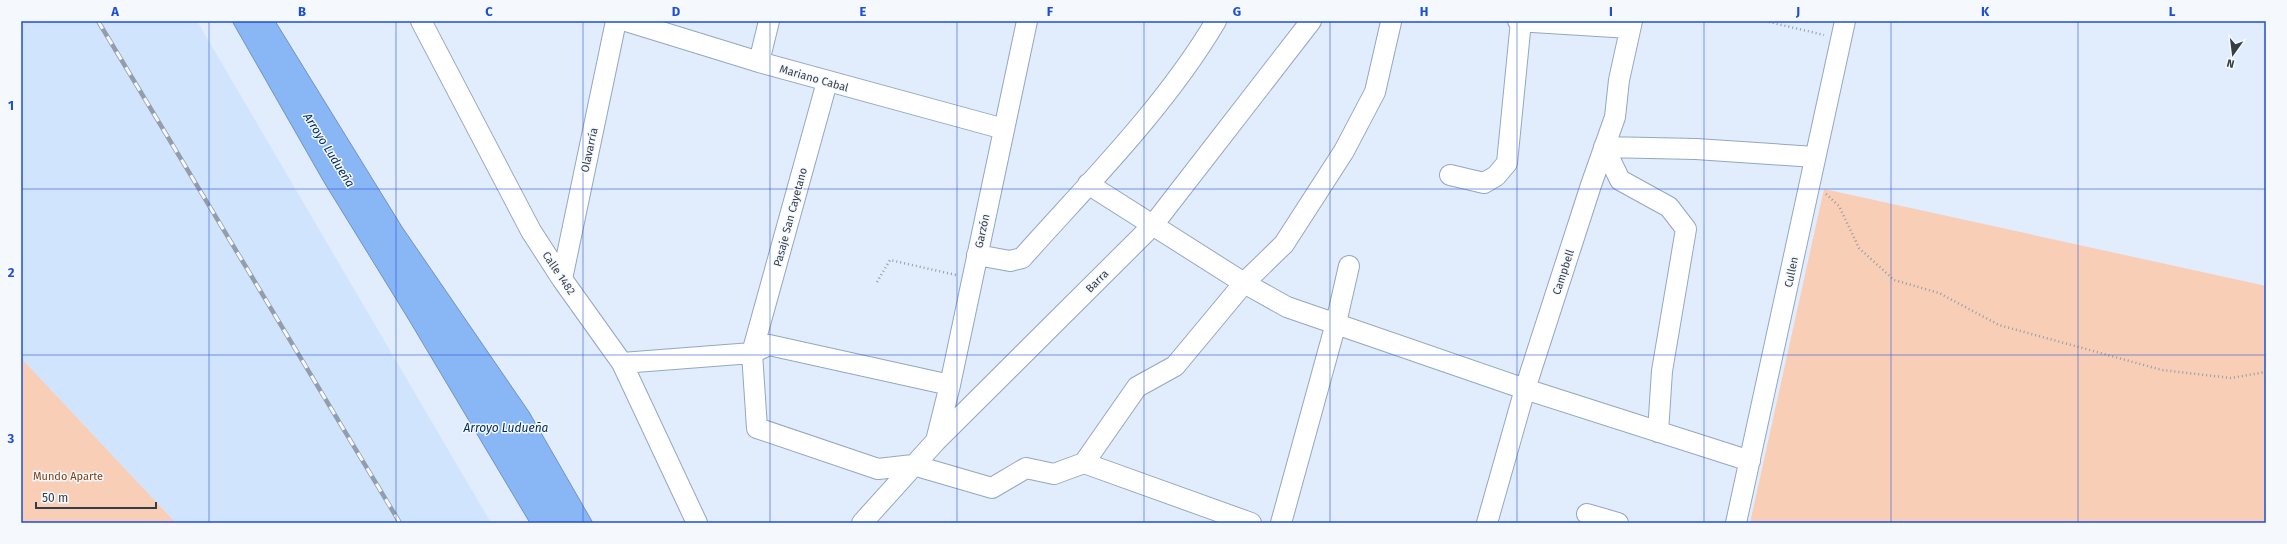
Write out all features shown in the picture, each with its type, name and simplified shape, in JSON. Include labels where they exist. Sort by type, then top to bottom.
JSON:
[{"type":"street","name":"Calle 1482","points":[[421,21],[531,231],[562,279],[622,363],[697,523]]},
{"type":"street","name":"Olavarría","points":[[562,279],[616,21]]},
{"type":"street","name":"Mariano Cabal","points":[[626,21],[827,82],[1004,129]]},
{"type":"street","points":[[759,62],[769,21]]},
{"type":"street","name":"Garzón","points":[[936,441],[950,385],[1027,21]]},
{"type":"street","points":[[977,255],[1010,261],[1022,258],[1158,103],[1216,21]]},
{"type":"street","name":"Barra","points":[[862,523],[936,441],[1153,225],[1311,21]]},
{"type":"street","points":[[913,465],[992,488],[1026,468],[1054,474],[1084,463],[1137,388],[1175,366],[1244,283],[1284,244],[1344,151],[1375,92],[1393,21]]},
{"type":"street","points":[[1518,21],[1631,24]]},
{"type":"street","points":[[1450,175],[1484,183],[1496,176],[1507,163],[1521,21]]},
{"type":"street","name":"Campbell","points":[[1487,523],[1524,390],[1604,147],[1616,117],[1619,80],[1631,24]]},
{"type":"street","name":"Cullen","points":[[1736,523],[1843,30]]},
{"type":"street","name":"Pasaje San Cayetano","points":[[827,82],[752,353],[757,428],[878,468],[913,465]]},
{"type":"street","points":[[1658,432],[1662,370],[1686,229],[1669,207],[1620,180],[1604,147],[1696,149],[1815,157]]},
{"type":"street","points":[[1088,184],[1244,283],[1287,307],[1524,390],[1750,462]]},
{"type":"street","points":[[1281,523],[1336,323],[1348,266]]},
{"type":"street","points":[[622,363],[752,353],[769,345],[950,385]]},
{"type":"street","points":[[1084,463],[1251,523]]},
{"type":"street","points":[[1587,514],[1618,523]]},
{"type":"path","points":[[1765,21],[1843,30]]},
{"type":"path","points":[[1810,180],[1838,206],[1859,248],[1894,280],[1939,293],[1999,325],[2162,370],[2231,378],[2266,372]]},
{"type":"path","points":[[877,282],[890,260],[972,278]]},
{"type":"shaded area","points":[[21,21],[197,21],[491,523],[176,523],[21,358]]},
{"type":"green space","points":[[1824,189],[2266,286],[2266,523],[1750,523]]},
{"type":"green space","name":"Mundo Aparte","points":[[21,358],[176,523],[21,523]]},
{"type":"water","name":"Arroyo Ludueña","points":[[232,21],[275,21],[402,227],[529,412],[593,523],[530,523],[409,320],[324,182]]},
{"type":"railway","points":[[98,21],[400,523]]}]
